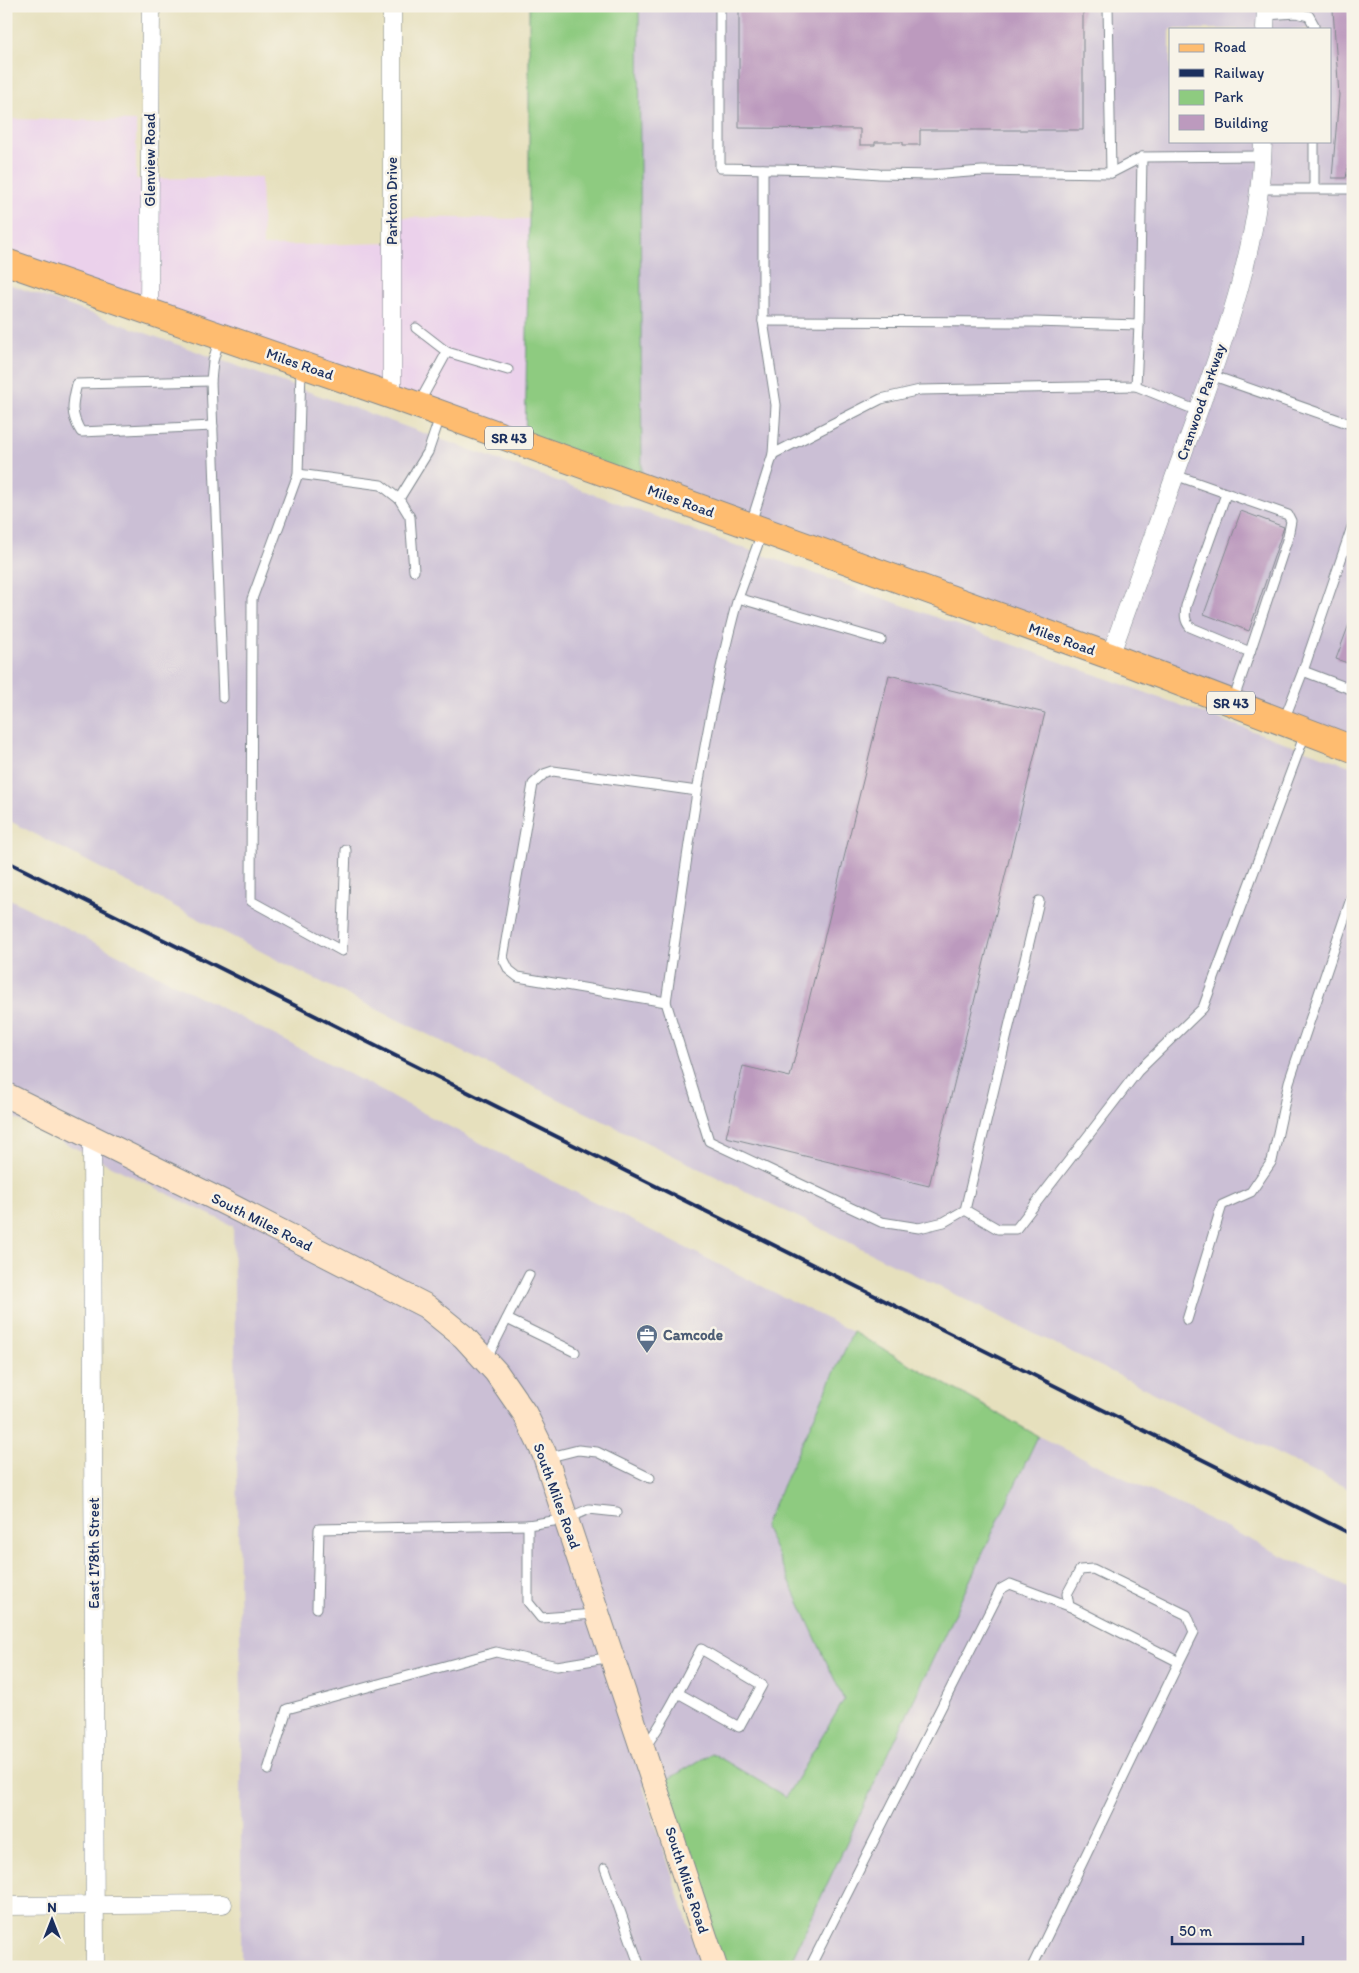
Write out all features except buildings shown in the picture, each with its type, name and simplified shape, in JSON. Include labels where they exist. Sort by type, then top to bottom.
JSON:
[{"type":"main road","name":"Miles Road","points":[[6,262],[392,396],[1110,656],[1353,749]]},
{"type":"street","name":"Glenview Road","points":[[149,313],[151,6]]},
{"type":"street","name":"Parkton Drive","points":[[392,6],[392,396]]},
{"type":"street","name":"Cranwood Parkway","points":[[1110,656],[1211,375],[1247,261],[1260,189],[1262,148]]},
{"type":"street","name":"South Miles Road","points":[[6,1095],[229,1205],[426,1306],[464,1338],[496,1372],[525,1414],[546,1458],[715,1967]]},
{"type":"street","name":"East 178th Street","points":[[92,1139],[95,1967]]},
{"type":"street","points":[[6,1906],[223,1904]]},
{"type":"lane","points":[[720,6],[720,168],[931,175],[982,171],[1111,174],[1142,157],[1262,148]]},
{"type":"lane","points":[[1108,6],[1111,174]]},
{"type":"lane","points":[[1266,17],[1296,13],[1309,16],[1314,28]]},
{"type":"lane","points":[[1314,142],[1314,188]]},
{"type":"lane","points":[[1136,386],[1142,157]]},
{"type":"lane","points":[[763,169],[763,321],[776,405],[773,454],[714,701],[697,791],[666,1002],[708,1141],[881,1222],[919,1228],[944,1222],[965,1210],[1039,901]]},
{"type":"lane","points":[[1260,189],[1353,189]]},
{"type":"lane","points":[[763,321],[1043,322],[1139,325]]},
{"type":"lane","points":[[416,328],[447,352],[508,370]]},
{"type":"lane","points":[[220,337],[213,361],[211,381],[223,698]]},
{"type":"lane","points":[[399,498],[428,452],[429,410],[447,352]]},
{"type":"lane","points":[[301,365],[298,474],[252,599],[251,901],[342,950],[346,850]]},
{"type":"lane","points":[[1211,375],[1353,425]]},
{"type":"lane","points":[[211,381],[77,384],[73,402],[74,420],[81,432],[213,426]]},
{"type":"lane","points":[[773,454],[881,399],[920,390],[1136,386],[1198,411]]},
{"type":"lane","points":[[298,474],[381,485],[399,498],[410,516],[414,571]]},
{"type":"lane","points":[[1175,475],[1288,515],[1291,521],[1288,538],[1232,703]]},
{"type":"lane","points":[[1226,494],[1186,606],[1186,623],[1190,627],[1250,652]]},
{"type":"lane","points":[[965,1210],[998,1228],[1016,1228],[1138,1071],[1203,1008],[1294,727],[1303,670],[1353,524]]},
{"type":"lane","points":[[738,598],[881,640]]},
{"type":"lane","points":[[1303,670],[1353,690]]},
{"type":"lane","points":[[666,1002],[518,977],[509,970],[503,958],[533,784],[538,778],[553,771],[697,791]]},
{"type":"lane","points":[[1188,1320],[1222,1205],[1251,1192],[1272,1162],[1289,1082],[1353,893]]},
{"type":"lane","points":[[486,1361],[529,1275]]},
{"type":"lane","points":[[506,1320],[574,1352]]},
{"type":"lane","points":[[546,1458],[578,1450],[597,1452],[650,1478]]},
{"type":"lane","points":[[316,1608],[319,1529],[528,1525],[566,1519],[589,1509],[617,1512]]},
{"type":"lane","points":[[528,1525],[528,1602],[541,1618],[598,1614]]},
{"type":"lane","points":[[1032,1967],[1194,1632],[1187,1616],[1093,1569],[1080,1570],[1067,1594],[1069,1606]]},
{"type":"lane","points":[[810,1967],[1001,1589],[1010,1584],[1069,1606],[1179,1662]]},
{"type":"lane","points":[[643,1750],[660,1726],[701,1649],[762,1685],[739,1727],[678,1693]]},
{"type":"lane","points":[[268,1770],[287,1709],[496,1652],[558,1666],[612,1657]]},
{"type":"lane","points":[[605,1868],[640,1967]]},
{"type":"shaded area","points":[[639,6],[1353,6],[1353,749],[642,487]]},
{"type":"shaded area","points":[[6,119],[136,121],[136,179],[261,177],[263,246],[392,243],[392,217],[529,219],[525,444],[6,262]]},
{"type":"shaded area","points":[[6,283],[1353,767],[1353,1491],[293,968],[6,819]]},
{"type":"shaded area","points":[[6,897],[549,1179],[853,1332],[764,1526],[844,1700],[786,1797],[712,1753],[672,1777],[643,1786],[692,1936],[705,1967],[241,1967],[241,1698],[233,1226],[6,1114]]},
{"type":"shaded area","points":[[1038,1436],[1353,1590],[1353,1967],[785,1967]]},
{"type":"green space","points":[[529,6],[639,6],[642,487],[525,444],[529,219]]},
{"type":"green space","points":[[853,1332],[1038,1436],[788,1967],[715,1967],[655,1785],[712,1753],[786,1797],[844,1700],[764,1526]]},
{"type":"railway","points":[[6,861],[1353,1535]]},
{"type":"place","name":"Camcode","points":[[647,1354]]}]
